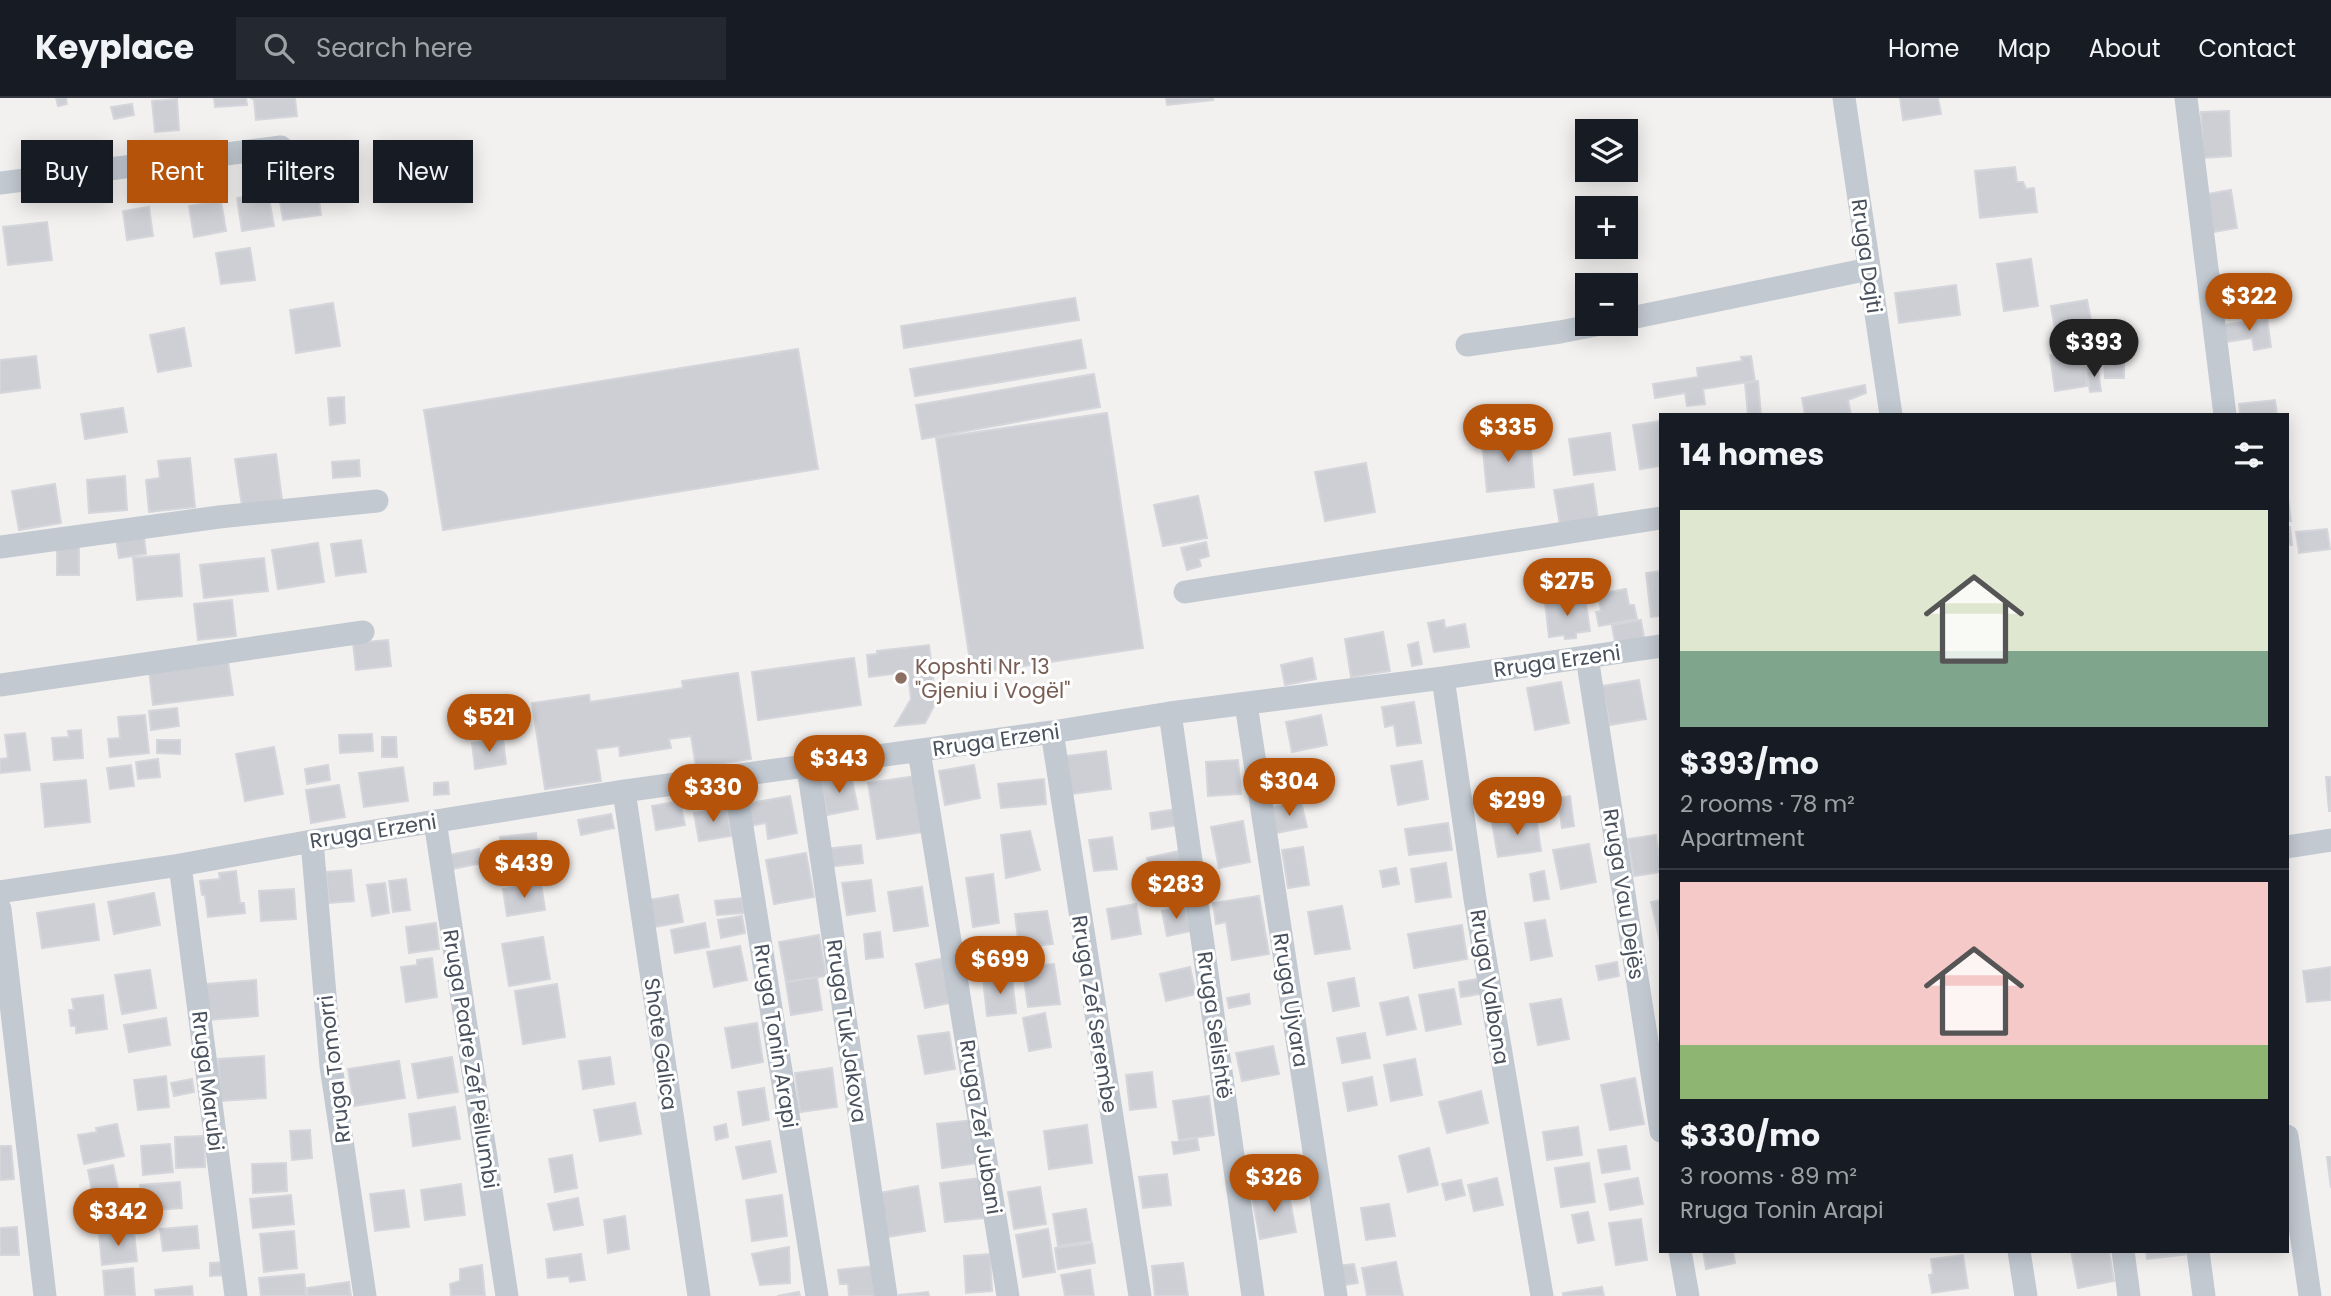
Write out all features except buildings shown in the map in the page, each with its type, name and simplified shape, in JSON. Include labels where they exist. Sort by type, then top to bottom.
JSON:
[{"type":"street","name":"Rruga Dajti","points":[[1844,98],[1891,413]]},
{"type":"street","points":[[2186,98],[2225,413]]},
{"type":"street","points":[[0,183],[242,152]]},
{"type":"street","points":[[1638,317],[1869,269]]},
{"type":"street","points":[[1467,345],[1575,329]]},
{"type":"street","points":[[0,547],[219,517],[377,501]]},
{"type":"street","points":[[1185,592],[1659,518]]},
{"type":"street","points":[[0,685],[363,632]]},
{"type":"street","name":"Rruga Erzeni","points":[[0,892],[624,792],[1170,713],[1443,678],[1659,646]]},
{"type":"street","name":"Rruga Vau Dejës","points":[[1587,657],[1659,1118]]},
{"type":"street","name":"Rruga Valbona","points":[[1443,678],[1478,912],[1542,1296]]},
{"type":"street","name":"Rruga Ujvara","points":[[1246,704],[1336,1296]]},
{"type":"street","name":"Rruga Selishtë","points":[[1170,713],[1253,1296]]},
{"type":"street","name":"Rruga Zef Serembe","points":[[1052,732],[1140,1296]]},
{"type":"street","name":"Rruga Zef Jubani","points":[[919,751],[1008,1296]]},
{"type":"street","name":"Rruga Tuk Jakova","points":[[808,767],[886,1296]]},
{"type":"street","name":"Rruga Tonin Arapi","points":[[734,777],[817,1296]]},
{"type":"street","name":"Shote Galica","points":[[624,792],[699,1296]]},
{"type":"street","name":"Rruga Padre Zef Pëllumbi","points":[[435,821],[507,1296]]},
{"type":"street","points":[[2289,847],[2331,840]]},
{"type":"street","name":"Rruga Tomorri","points":[[312,841],[331,1066],[365,1296]]},
{"type":"street","name":"Rruga Marubi","points":[[180,865],[236,1296]]},
{"type":"street","points":[[0,909],[45,1296]]},
{"type":"street","points":[[2289,1150],[2310,1296]]},
{"type":"street","points":[[1680,1253],[1688,1296]]},
{"type":"street","points":[[2019,1253],[2026,1296]]},
{"type":"street","points":[[2123,1253],[2129,1296]]},
{"type":"street","points":[[2197,1253],[2204,1296]]},
{"type":"place","name":"Kopshti Nr. 13 \"Gjeniu i Vogël\"","points":[[901,678]]}]
